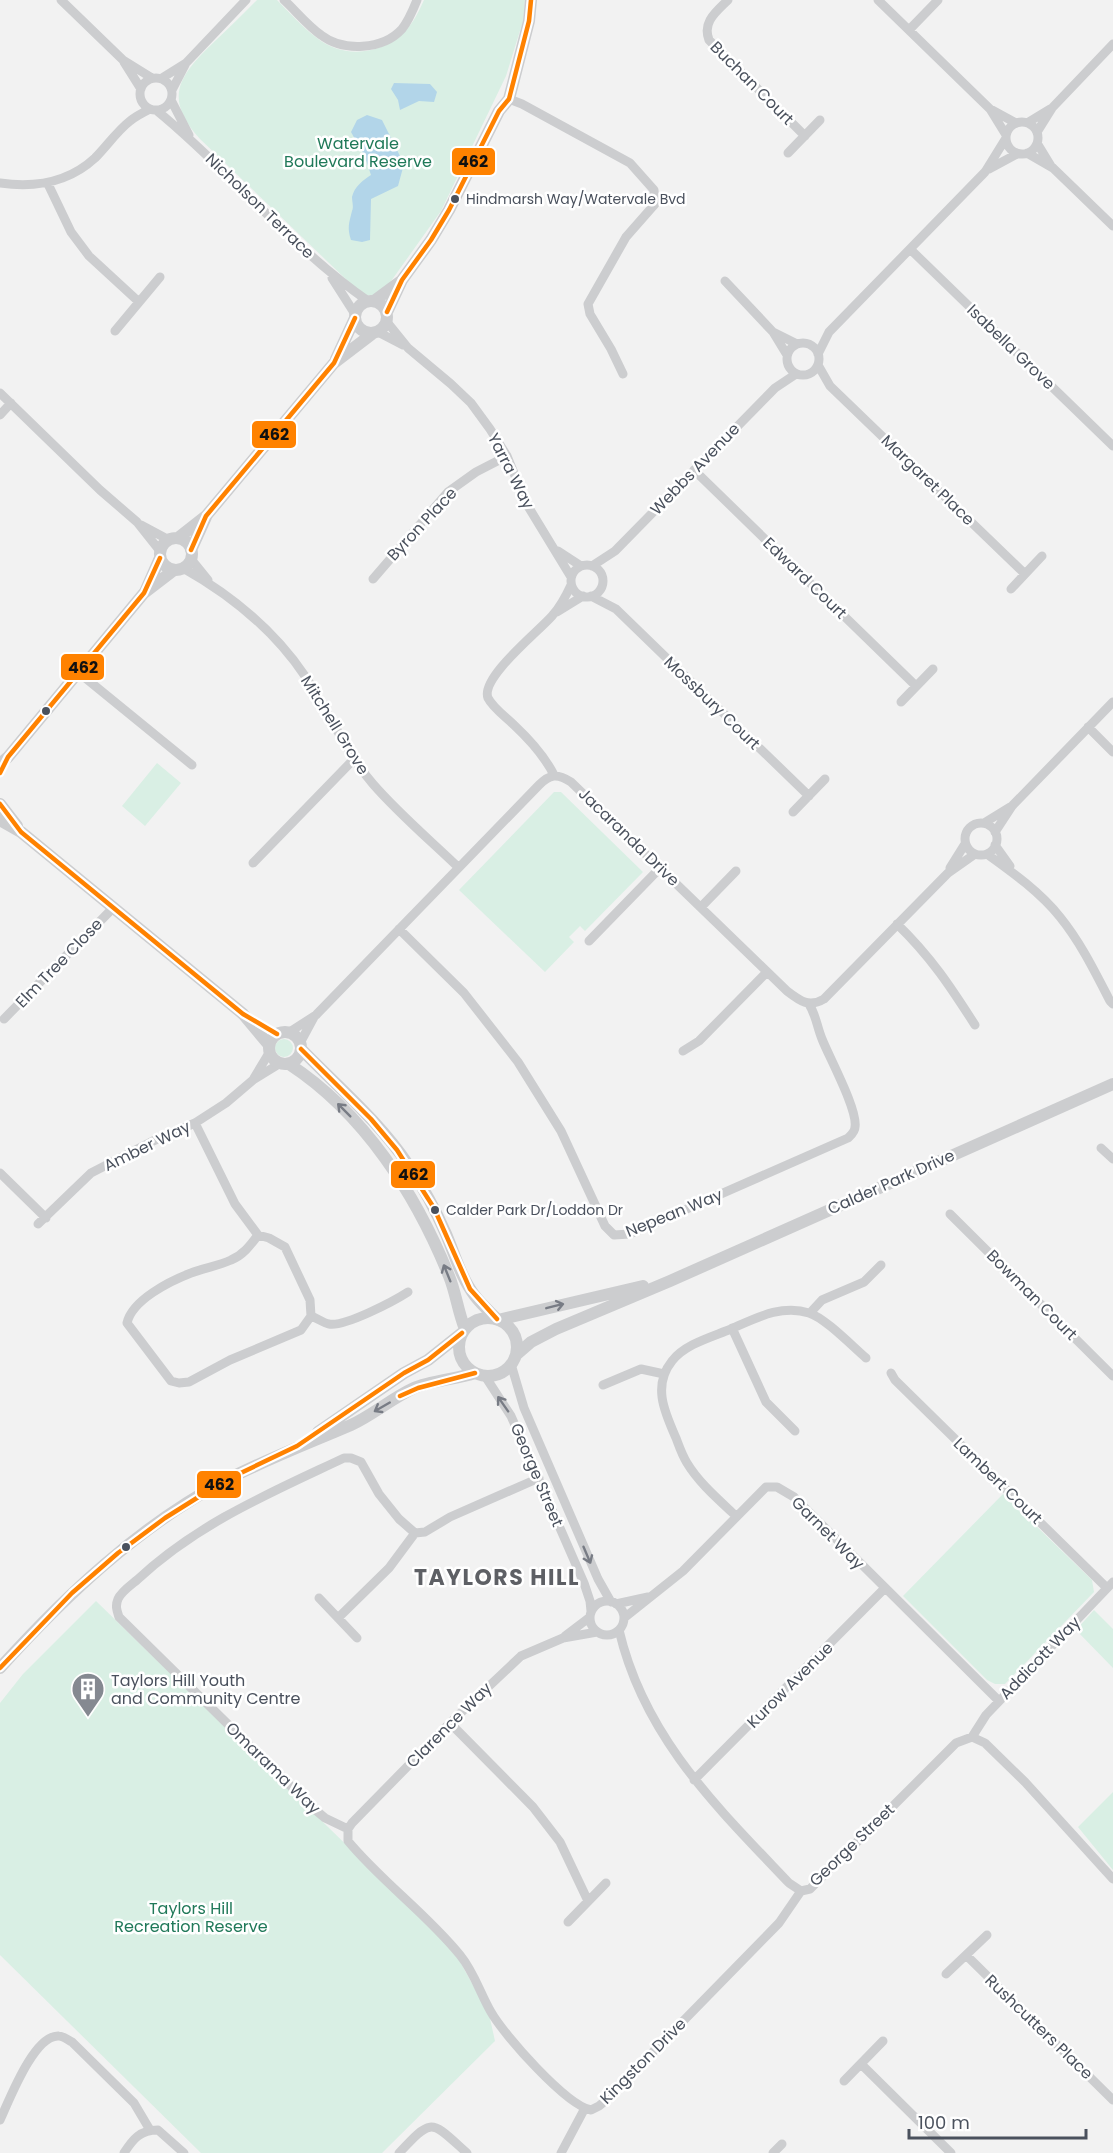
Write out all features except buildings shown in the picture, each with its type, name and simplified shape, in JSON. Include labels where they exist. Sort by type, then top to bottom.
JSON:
[{"type":"street","points":[[0,183],[20,186],[48,184],[74,173],[94,159],[130,121],[141,99],[141,89],[123,60],[62,0]]},
{"type":"street","points":[[130,121],[153,109],[165,107],[171,100],[172,90],[186,63],[246,0]]},
{"type":"street","points":[[284,0],[321,36],[339,44],[360,46],[383,42],[400,31],[409,20],[417,0]]},
{"type":"street","points":[[144,593],[160,554],[173,539],[206,516],[334,363],[381,325],[402,280],[449,210],[499,111],[509,99],[529,21],[531,0]]},
{"type":"street","name":"Buchan Court","points":[[728,0],[708,22],[706,34],[709,40],[805,136]]},
{"type":"street","points":[[878,0],[990,109],[1006,136],[1009,148],[1053,168]]},
{"type":"street","points":[[909,30],[938,0]]},
{"type":"street","points":[[1113,44],[1052,108],[1037,132],[1037,143],[1053,168],[1113,226]]},
{"type":"street","points":[[123,60],[170,85],[172,90]]},
{"type":"street","points":[[141,89],[147,81],[186,63]]},
{"type":"street","points":[[141,99],[153,109]]},
{"type":"street","points":[[509,99],[630,163],[654,190],[655,204],[626,237],[588,304],[590,314],[623,374]]},
{"type":"street","name":"Nicholson Terrace","points":[[171,100],[191,139]]},
{"type":"street","points":[[990,109],[1016,123],[1027,123],[1052,108]]},
{"type":"street","name":"Nicholson Terrace","points":[[153,109],[191,139],[329,273],[371,302]]},
{"type":"street","name":"Buchan Court","points":[[788,153],[820,120]]},
{"type":"street","points":[[724,281],[773,332],[796,374],[808,374],[818,365],[818,354],[829,332],[985,172],[1008,130],[1016,123]]},
{"type":"street","points":[[1027,123],[1037,132]]},
{"type":"street","points":[[985,172],[1022,154],[1037,143]]},
{"type":"street","points":[[48,184],[71,232],[89,256],[139,302]]},
{"type":"street","name":"Isabella Grove","points":[[910,249],[1113,446]]},
{"type":"street","name":"Nicholson Terrace","points":[[329,273],[355,316]]},
{"type":"street","points":[[116,331],[160,277]]},
{"type":"street","points":[[334,363],[360,306],[371,302],[402,280]]},
{"type":"street","points":[[371,302],[382,305],[381,325]]},
{"type":"street","points":[[355,316],[358,328],[381,325]]},
{"type":"street","name":"Yarra Way","points":[[381,325],[451,384],[471,404],[507,456],[526,503],[556,549],[571,581]]},
{"type":"street","points":[[773,332],[802,344],[811,345],[818,354]]},
{"type":"street","points":[[787,360],[789,351],[829,332]]},
{"type":"street","name":"Webbs Avenue","points":[[775,387],[787,360]]},
{"type":"street","name":"Margaret Place","points":[[818,365],[830,386]]},
{"type":"street","name":"Webbs Avenue","points":[[592,566],[615,551],[775,387],[796,374]]},
{"type":"street","name":"Margaret Place","points":[[808,374],[830,386],[1025,574]]},
{"type":"street","points":[[0,393],[100,490],[137,522],[160,554],[165,566],[185,562]]},
{"type":"street","points":[[0,415],[11,403]]},
{"type":"street","name":"Byron Place","points":[[373,579],[448,492],[476,472],[507,456]]},
{"type":"street","name":"Edward Court","points":[[694,470],[916,686]]},
{"type":"street","points":[[0,773],[4,760],[144,593],[185,562],[206,516]]},
{"type":"street","points":[[137,522],[173,539],[186,542],[185,562]]},
{"type":"street","name":"Yarra Way","points":[[556,549],[581,566]]},
{"type":"street","name":"Webbs Avenue","points":[[602,580],[615,551]]},
{"type":"street","points":[[1011,589],[1042,556]]},
{"type":"street","name":"Mitchell Grove","points":[[185,562],[258,620],[285,650],[305,676],[354,759],[373,784],[458,867]]},
{"type":"street","points":[[284,1064],[298,1058],[300,1046],[316,1015],[458,867],[548,777],[554,775],[547,759],[495,707],[488,698],[487,689],[494,674],[553,615],[598,592],[602,580],[600,571],[592,566],[581,566],[573,572],[571,581],[553,615]]},
{"type":"street","name":"Mossbury Court","points":[[602,580],[616,609],[808,796]]},
{"type":"street","points":[[571,581],[576,592],[587,596]]},
{"type":"street","name":"Mossbury Court","points":[[587,596],[616,609]]},
{"type":"street","points":[[901,702],[933,669]]},
{"type":"street","points":[[78,672],[192,765]]},
{"type":"street","points":[[1015,873],[995,845],[995,832],[1012,806],[1113,702]]},
{"type":"street","points":[[1088,727],[1113,752]]},
{"type":"street","points":[[253,863],[354,759]]},
{"type":"street","name":"Jacaranda Drive","points":[[554,775],[562,776],[571,782],[787,991],[800,1001],[809,1004]]},
{"type":"street","points":[[793,812],[825,779]]},
{"type":"street","points":[[0,804],[21,831]]},
{"type":"street","points":[[948,873],[965,844],[965,834],[970,826],[984,823],[1012,806]]},
{"type":"street","points":[[0,820],[21,831],[243,1014],[282,1033],[295,1036],[300,1046],[380,1128],[409,1166],[445,1233],[474,1295],[497,1319],[506,1324],[515,1338],[514,1360],[504,1371],[495,1375],[480,1375],[415,1388],[352,1424],[297,1446],[224,1481],[155,1525],[118,1553],[65,1600],[0,1668]]},
{"type":"street","points":[[984,823],[995,832]]},
{"type":"street","points":[[965,844],[975,854]]},
{"type":"street","points":[[987,854],[995,845]]},
{"type":"street","points":[[809,1004],[816,1004],[825,999],[948,873],[975,854],[987,854],[1015,873],[1059,915],[1086,953],[1113,1004]]},
{"type":"street","points":[[589,941],[661,867]]},
{"type":"street","points":[[701,907],[736,871]]},
{"type":"street","name":"Elm Tree Close","points":[[4,1019],[114,907]]},
{"type":"street","points":[[897,924],[944,975],[975,1025]]},
{"type":"street","name":"Nepean Way","points":[[399,929],[464,993],[518,1062],[561,1131],[604,1226],[614,1235],[630,1234],[853,1134],[855,1127],[852,1108],[809,1004]]},
{"type":"street","points":[[683,1051],[699,1041],[767,972]]},
{"type":"street","points":[[243,1014],[269,1049],[271,1058],[305,1074],[346,1111],[395,1172],[431,1235],[449,1277],[463,1331],[459,1342],[462,1360],[480,1375]]},
{"type":"street","points":[[269,1049],[282,1033],[316,1015]]},
{"type":"street","name":"Amber Way","points":[[253,1080],[269,1049]]},
{"type":"street","name":"Amber Way","points":[[0,1173],[42,1221],[91,1173],[153,1141],[195,1123],[226,1103],[253,1080],[284,1064]]},
{"type":"street","name":"Calder Park Drive","points":[[514,1360],[531,1342],[556,1329],[670,1281],[1113,1084]]},
{"type":"street","points":[[195,1123],[235,1204],[258,1235],[285,1247],[310,1300],[312,1316],[301,1330],[230,1360],[189,1382],[171,1381],[127,1323],[136,1305],[175,1280],[230,1261],[245,1252],[258,1235]]},
{"type":"street","points":[[1101,1148],[1113,1159]]},
{"type":"street","name":"Bowman Court","points":[[950,1214],[1113,1376]]},
{"type":"street","points":[[810,1313],[822,1300],[864,1282],[881,1265]]},
{"type":"street","name":"Calder Park Drive","points":[[497,1319],[670,1281]]},
{"type":"street","points":[[312,1316],[327,1324],[338,1324],[392,1303],[408,1292]]},
{"type":"street","points":[[736,1516],[686,1462],[663,1407],[661,1393],[664,1374],[672,1360],[686,1348],[760,1316],[786,1309],[810,1313],[822,1320],[866,1358]]},
{"type":"street","points":[[297,1446],[404,1372],[428,1360],[479,1319],[497,1319]]},
{"type":"street","points":[[732,1328],[766,1402],[795,1431]]},
{"type":"street","name":"George Street","points":[[514,1360],[517,1389],[529,1419],[598,1579],[614,1603]]},
{"type":"street","points":[[603,1385],[641,1368],[664,1374]]},
{"type":"street","name":"Lambert Court","points":[[891,1373],[895,1380],[1110,1585]]},
{"type":"street","name":"George Street","points":[[480,1375],[512,1416],[584,1583],[590,1601],[591,1614]]},
{"type":"street","name":"Omarama Way","points":[[348,1829],[325,1818],[312,1807],[119,1617],[116,1606],[118,1597],[144,1573],[190,1538],[257,1498],[344,1458],[361,1462],[379,1494],[399,1519],[415,1533]]},
{"type":"street","points":[[338,1618],[389,1568],[415,1533],[425,1532],[450,1517],[539,1478]]},
{"type":"street","name":"Garnet Way","points":[[624,1618],[683,1571],[766,1487],[777,1486],[794,1497],[999,1701]]},
{"type":"street","name":"Addicott Way","points":[[972,1737],[986,1715],[1110,1585]]},
{"type":"street","name":"Kurow Avenue","points":[[694,1780],[884,1589]]},
{"type":"street","name":"Garnet Way","points":[[614,1603],[650,1597]]},
{"type":"street","points":[[319,1598],[357,1638]]},
{"type":"street","points":[[602,1602],[614,1603],[620,1608],[624,1618],[619,1630],[609,1635],[597,1632],[591,1623],[591,1614],[602,1602]]},
{"type":"street","name":"Clarence Way","points":[[563,1638],[591,1614]]},
{"type":"street","name":"George Street","points":[[619,1630],[626,1658]]},
{"type":"street","name":"Clarence Way","points":[[348,1829],[450,1723],[521,1656],[563,1638],[597,1632]]},
{"type":"street","name":"George Street","points":[[609,1635],[626,1658],[661,1732],[694,1780],[781,1875],[801,1891],[810,1889],[956,1743],[972,1737]]},
{"type":"street","points":[[450,1723],[533,1806],[560,1842],[588,1901]]},
{"type":"street","points":[[972,1737],[985,1743],[1001,1759],[1113,1878]]},
{"type":"street","name":"Kingston Drive","points":[[348,1829],[348,1841],[354,1848],[461,1957],[491,2012],[512,2041],[575,2103],[591,2109],[605,2101],[779,1923],[801,1891]]},
{"type":"street","points":[[568,1922],[606,1883]]},
{"type":"street","points":[[946,1974],[987,1935]]},
{"type":"street","name":"Rushcutters Place","points":[[966,1955],[1113,2100]]},
{"type":"street","points":[[0,2120],[34,2053],[44,2041],[61,2036],[72,2042],[134,2103],[150,2130]]},
{"type":"street","points":[[844,2081],[884,2041]]},
{"type":"street","points":[[861,2064],[951,2153]]},
{"type":"street","points":[[561,2153],[585,2108]]},
{"type":"street","points":[[399,2153],[421,2130],[428,2126],[445,2133],[467,2153]]},
{"type":"street","points":[[124,2153],[132,2140],[150,2130],[158,2130],[166,2135],[184,2153]]},
{"type":"street","points":[[773,2153],[782,2144]]},
{"type":"green space","name":"Watervale Boulevard Reserve","points":[[257,0],[277,0],[306,29],[327,45],[338,49],[362,51],[374,49],[396,39],[411,24],[424,0],[525,0],[523,21],[506,76],[441,211],[389,284],[374,295],[364,295],[354,287],[200,139],[181,111],[180,87],[192,65]]},
{"type":"green space","points":[[157,763],[181,783],[145,826],[122,806]]},
{"type":"green space","points":[[554,792],[561,792],[643,872],[585,931],[580,926],[569,937],[574,942],[545,972],[459,890]]},
{"type":"green space","points":[[284,1039],[290,1042],[293,1048],[290,1054],[284,1057],[278,1054],[275,1048],[278,1042]]},
{"type":"green space","points":[[1003,1494],[1092,1580],[1094,1592],[1005,1684],[995,1684],[987,1680],[903,1596]]},
{"type":"green space","name":"Taylors Hill Recreation Reserve","points":[[96,1601],[443,1939],[459,1960],[489,2014],[495,2041],[382,2153],[201,2153],[0,1955],[0,1703],[23,1674]]},
{"type":"green space","points":[[1094,1610],[1113,1629],[1113,1668],[1076,1630]]},
{"type":"green space","points":[[1113,1792],[1113,1870],[1078,1827]]},
{"type":"water","points":[[394,83],[430,84],[437,92],[434,102],[419,101],[400,110],[398,100],[391,89]]},
{"type":"water","points":[[367,115],[382,120],[404,164],[398,186],[371,199],[370,240],[362,242],[351,240],[350,236],[352,197],[357,187],[371,175],[365,157],[351,132],[357,120]]},
{"type":"transit line","name":"462","points":[[387,312],[402,280],[449,210],[499,111],[509,99],[529,21],[531,0]]},
{"type":"transit line","name":"462","points":[[191,550],[206,516],[334,363],[355,318]]},
{"type":"transit line","name":"462","points":[[0,773],[8,757],[144,593],[160,558]]},
{"type":"transit line","name":"462","points":[[0,804],[21,832],[243,1014],[277,1034]]},
{"type":"transit line","name":"462","points":[[301,1049],[371,1119],[397,1150],[434,1208],[470,1289],[497,1319]]},
{"type":"transit line","name":"462","points":[[0,1668],[72,1593],[118,1553],[165,1518],[224,1481],[297,1446],[404,1373],[428,1360],[462,1333]]},
{"type":"transit line","name":"462","points":[[400,1396],[418,1388],[475,1373]]},
{"type":"place","name":"Hindmarsh Way/Watervale Bvd","points":[[455,199]]},
{"type":"place","name":"Calder Park Dr/Loddon Dr","points":[[435,1210]]},
{"type":"place","name":"Taylors Hill Youth and Community Centre","points":[[88,1718]]},
{"type":"district","name":"TAYLORS HILL","points":[[497,1577]]}]
